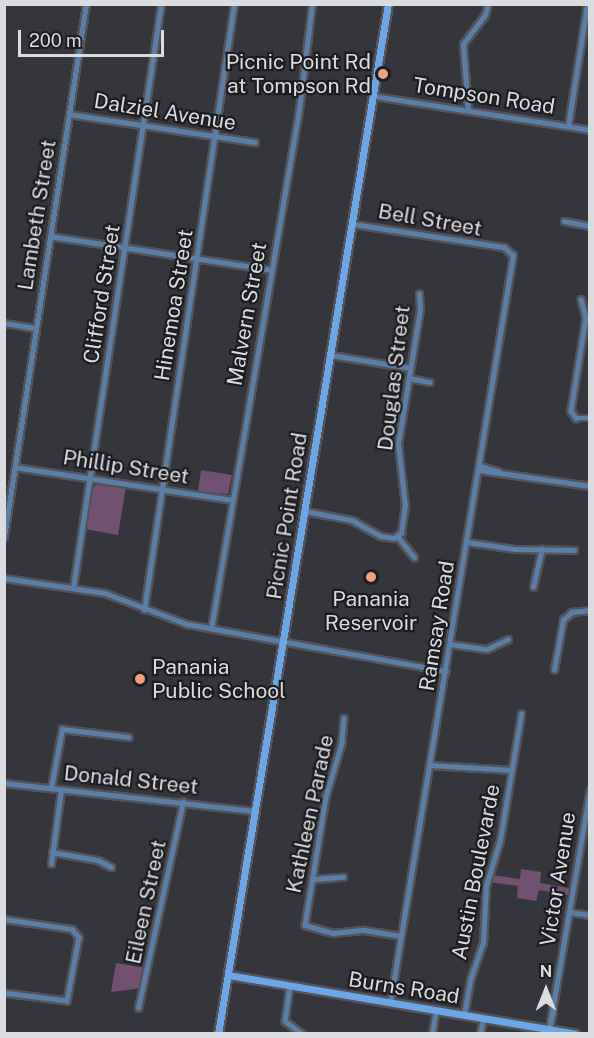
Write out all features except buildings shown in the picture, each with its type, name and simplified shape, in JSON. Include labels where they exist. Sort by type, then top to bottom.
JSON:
[{"type":"street","name":"Lambeth Street","points":[[4,537],[86,4]]},
{"type":"street","name":"Clifford Street","points":[[73,588],[161,4]]},
{"type":"street","name":"Hinemoa Street","points":[[144,610],[234,4]]},
{"type":"street","name":"Malvern Street","points":[[211,629],[300,103],[312,4]]},
{"type":"street","name":"Picnic Point Road","points":[[218,1034],[388,4]]},
{"type":"street","points":[[468,111],[463,44],[485,15],[488,4]]},
{"type":"street","points":[[568,126],[586,4]]},
{"type":"street","name":"Tompson Road","points":[[374,96],[590,130]]},
{"type":"street","name":"Dalziel Avenue","points":[[69,114],[255,142]]},
{"type":"street","points":[[564,221],[590,226]]},
{"type":"street","name":"Bell Street","points":[[353,224],[501,249],[513,255]]},
{"type":"street","points":[[50,236],[271,270]]},
{"type":"street","name":"Ramsay Road","points":[[390,1003],[513,255]]},
{"type":"street","name":"Douglas Street","points":[[398,537],[405,509],[398,444],[419,294]]},
{"type":"street","points":[[572,414],[585,324],[581,299]]},
{"type":"street","points":[[4,323],[36,328]]},
{"type":"street","points":[[331,355],[410,368]]},
{"type":"street","points":[[409,378],[430,382]]},
{"type":"street","points":[[564,416],[572,414],[579,419],[590,418]]},
{"type":"street","name":"Phillip Street","points":[[15,467],[232,500]]},
{"type":"street","points":[[479,468],[590,486]]},
{"type":"street","points":[[305,511],[349,519],[377,535],[398,537],[414,557]]},
{"type":"street","points":[[467,542],[574,550]]},
{"type":"street","points":[[533,587],[542,549]]},
{"type":"street","points":[[4,578],[111,595],[144,610],[211,629],[446,670]]},
{"type":"street","points":[[554,670],[563,620],[572,612],[590,610]]},
{"type":"street","points":[[450,644],[487,649],[508,639]]},
{"type":"street","name":"Austin Boulevarde","points":[[465,1015],[470,980],[483,943],[485,889],[490,864],[500,840],[521,714]]},
{"type":"street","name":"Kathleen Parade","points":[[344,718],[343,739],[326,797],[305,921],[308,929],[336,934],[364,930],[401,936]]},
{"type":"street","points":[[51,788],[62,729],[129,737]]},
{"type":"street","name":"Austin Boulevarde","points":[[430,765],[512,770]]},
{"type":"street","name":"Donald Street","points":[[4,783],[255,811]]},
{"type":"street","points":[[51,864],[61,790]]},
{"type":"street","name":"Victor Avenue","points":[[549,1029],[590,790]]},
{"type":"street","name":"Eileen Street","points":[[138,1008],[183,802]]},
{"type":"street","points":[[52,852],[98,860],[111,867]]},
{"type":"street","points":[[312,879],[343,877]]},
{"type":"street","points":[[569,912],[590,915]]},
{"type":"street","points":[[4,919],[72,929],[79,937],[67,1001],[4,993]]},
{"type":"street","name":"Burns Road","points":[[228,975],[575,1034]]},
{"type":"street","points":[[290,986],[285,1021],[303,1034]]},
{"type":"street","points":[[432,1034],[436,1010]]},
{"type":"street","points":[[480,1034],[483,1018]]},
{"type":"shaded area","points":[[201,470],[232,475],[228,494],[198,492]]},
{"type":"shaded area","points":[[99,483],[126,486],[118,535],[85,529],[91,489]]},
{"type":"shaded area","points":[[521,869],[541,872],[540,883],[569,888],[568,895],[539,890],[536,901],[517,898],[518,886],[489,882],[491,875],[520,879]]},
{"type":"shaded area","points":[[116,963],[146,968],[142,988],[111,992]]},
{"type":"place","name":"Picnic Point Rd at Tompson Rd","points":[[383,74]]},
{"type":"place","name":"Panania Reservoir","points":[[371,577]]},
{"type":"place","name":"Panania Public School","points":[[140,679]]}]
